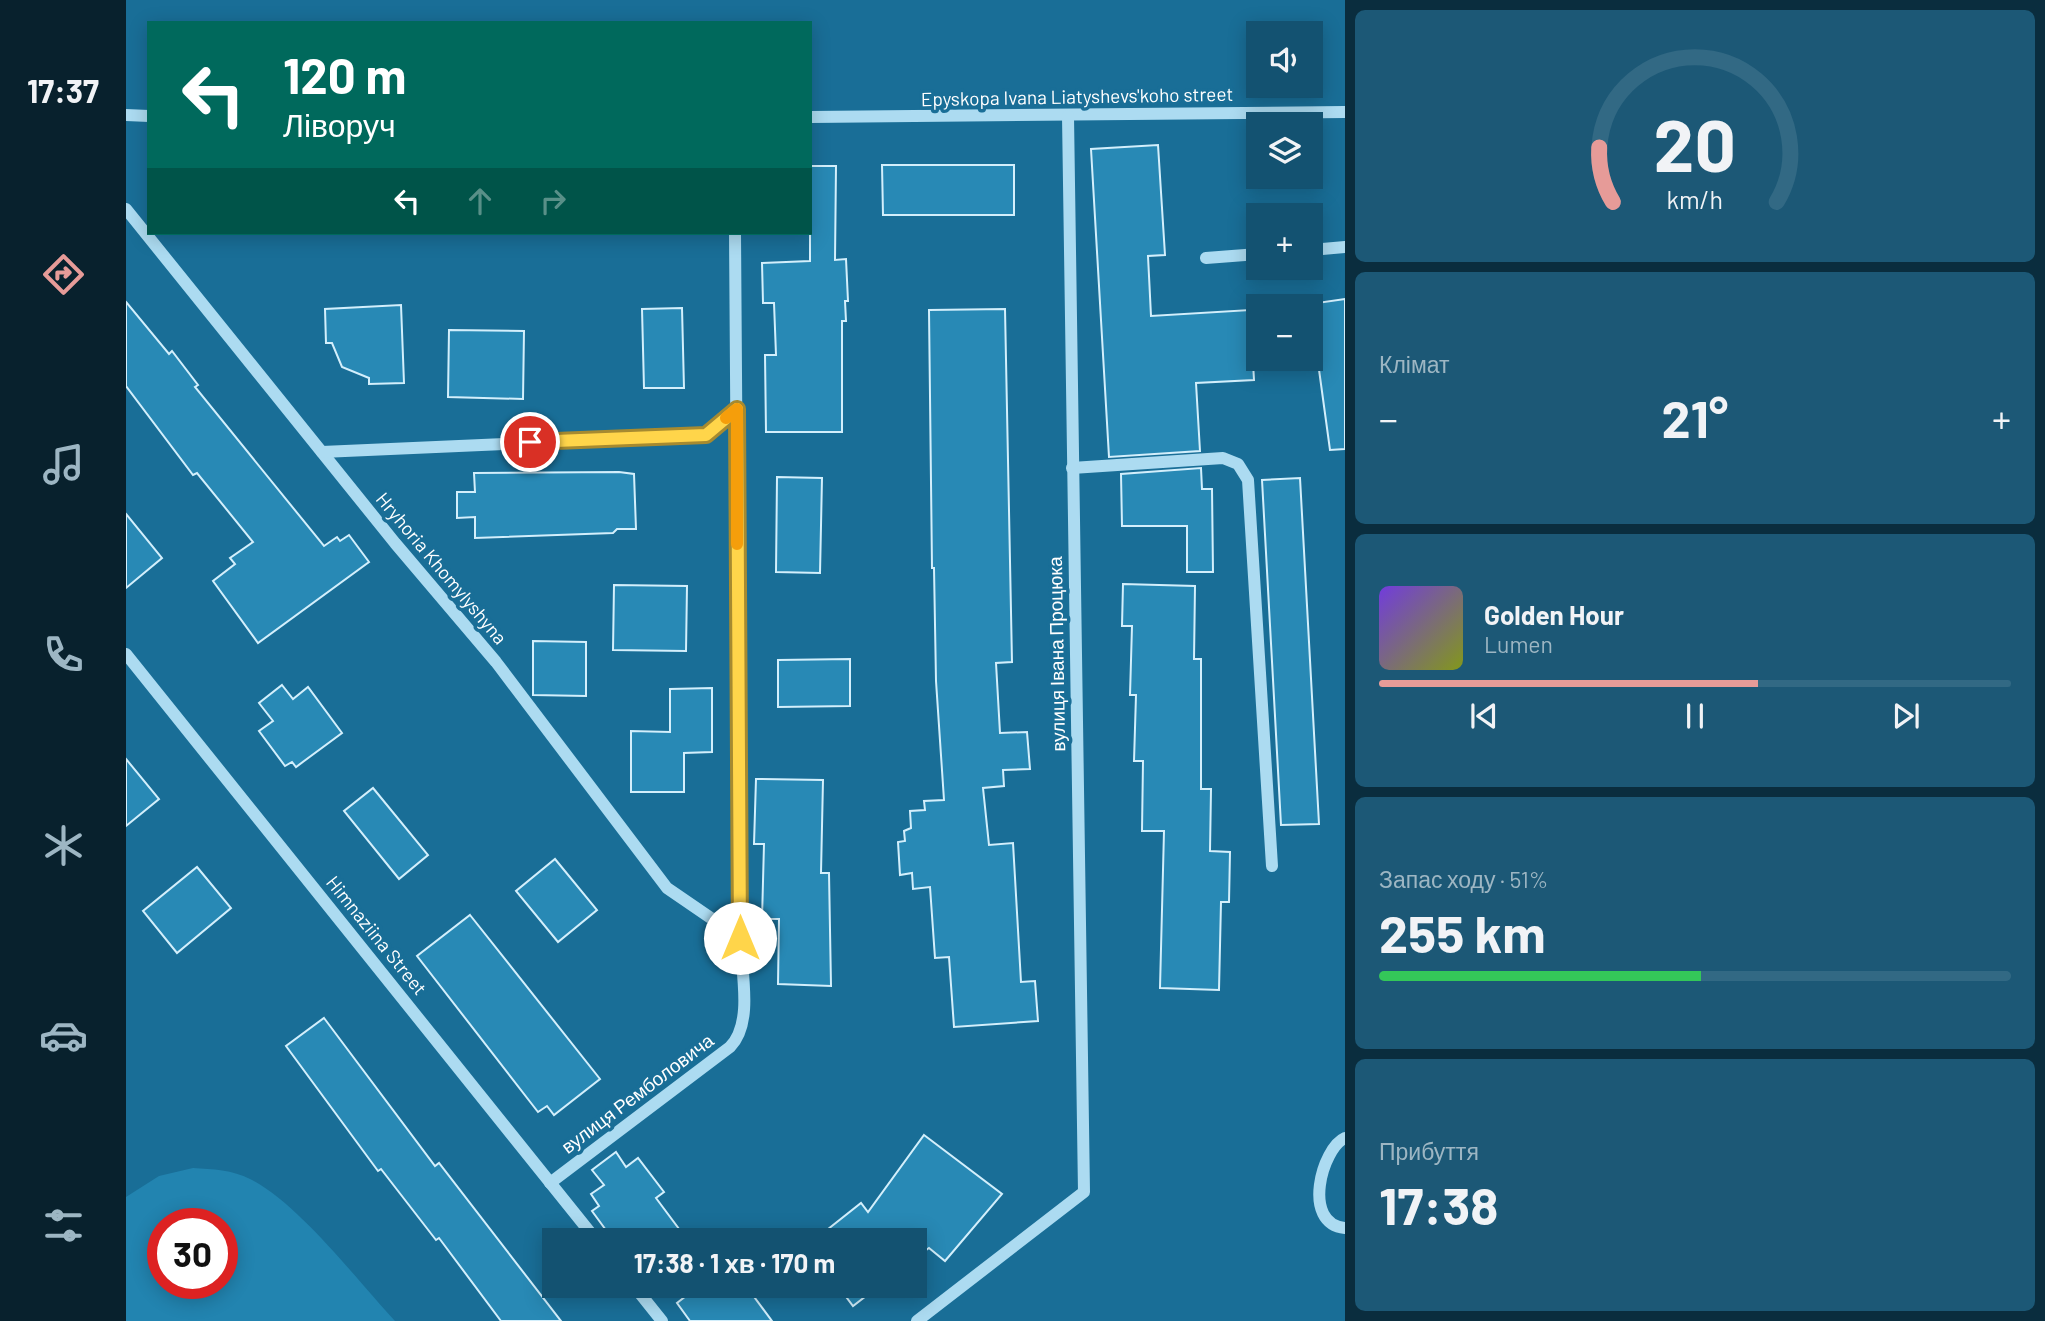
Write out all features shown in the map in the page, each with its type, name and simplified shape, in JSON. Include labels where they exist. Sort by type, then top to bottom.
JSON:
[{"type":"street","name":"Epyskopa Ivana Liatyshevs'koho street","points":[[812,117],[1345,112]]},
{"type":"street","points":[[126,116],[147,116]]},
{"type":"street","name":"вулиця Івана Процюка","points":[[917,1321],[1084,1192],[1068,116]]},
{"type":"street","name":"Hryhoria Khomylyshyna","points":[[126,209],[496,662],[667,888],[740,938]]},
{"type":"street","name":"вулиця Ремболовича","points":[[550,1183],[740,1037],[743,1022],[740,938],[735,235]]},
{"type":"street","points":[[1323,249],[1345,247]]},
{"type":"street","points":[[1206,258],[1246,255]]},
{"type":"street","points":[[322,452],[706,435],[737,409]]},
{"type":"street","points":[[1072,468],[1223,458],[1238,464],[1248,480],[1272,866]]},
{"type":"street","name":"Himnaziina Street","points":[[126,654],[586,1228]]},
{"type":"street","points":[[1345,1138],[1334,1145],[1329,1154],[1318,1200],[1320,1213],[1328,1224],[1345,1228]]},
{"type":"street","points":[[644,1298],[662,1321]]},
{"type":"shaded area","points":[[193,1168],[222,1170],[250,1179],[268,1190],[307,1224],[395,1321],[126,1321],[126,1197],[159,1176]]},
{"type":"building","points":[[1158,145],[1165,255],[1148,256],[1151,316],[1246,310],[1246,371],[1253,371],[1254,380],[1196,383],[1200,451],[1109,457],[1091,149]]},
{"type":"building","points":[[882,165],[1014,165],[1014,215],[883,215]]},
{"type":"building","points":[[812,166],[836,166],[835,260],[846,259],[848,301],[845,301],[846,321],[842,321],[842,432],[766,432],[765,355],[776,355],[774,303],[763,303],[762,263],[810,261]]},
{"type":"building","points":[[1345,299],[1345,449],[1330,450],[1319,371],[1323,371],[1323,302]]},
{"type":"building","points":[[126,302],[169,354],[172,351],[198,385],[195,387],[324,546],[337,537],[340,541],[349,535],[369,562],[258,643],[213,581],[235,564],[230,558],[253,542],[197,473],[193,475],[126,386]]},
{"type":"building","points":[[401,305],[404,383],[369,384],[369,378],[342,367],[332,343],[326,343],[325,309]]},
{"type":"building","points":[[682,308],[684,388],[644,388],[642,309]]},
{"type":"building","points":[[1005,309],[1012,662],[996,663],[1000,733],[1027,732],[1030,769],[1003,770],[1004,786],[983,788],[989,845],[1013,843],[1021,982],[1035,981],[1038,1021],[954,1027],[949,957],[935,958],[930,887],[913,889],[912,873],[900,875],[898,842],[905,841],[904,831],[911,828],[910,811],[925,810],[924,801],[944,800],[932,568],[929,310]]},
{"type":"building","points":[[449,330],[524,331],[523,399],[448,397]]},
{"type":"building","points":[[1201,468],[1202,489],[1212,489],[1213,572],[1187,572],[1187,526],[1122,526],[1121,474]]},
{"type":"building","points":[[474,473],[634,474],[636,529],[617,529],[613,533],[475,538],[475,517],[457,518],[457,492],[475,492]]},
{"type":"building","points":[[777,477],[822,478],[820,573],[776,572]]},
{"type":"building","points":[[1300,478],[1319,824],[1281,825],[1262,480]]},
{"type":"building","points":[[126,514],[162,558],[126,588]]},
{"type":"building","points":[[1123,584],[1195,586],[1194,659],[1201,659],[1201,789],[1211,789],[1210,851],[1230,852],[1229,902],[1221,902],[1219,990],[1160,988],[1164,831],[1142,831],[1143,761],[1134,761],[1136,695],[1130,695],[1132,626],[1122,626]]},
{"type":"building","points":[[614,585],[687,586],[686,651],[613,650]]},
{"type":"building","points":[[533,641],[586,642],[586,696],[533,695]]},
{"type":"building","points":[[850,659],[850,706],[778,707],[778,660]]},
{"type":"building","points":[[282,685],[293,699],[308,687],[342,733],[296,767],[292,762],[285,766],[259,731],[273,721],[259,703]]},
{"type":"building","points":[[712,688],[712,752],[684,753],[684,792],[631,792],[631,731],[670,732],[670,689]]},
{"type":"building","points":[[126,759],[159,799],[126,826]]},
{"type":"building","points":[[756,779],[823,780],[821,873],[829,873],[831,986],[778,984],[779,919],[762,919],[764,844],[754,844]]},
{"type":"building","points":[[373,788],[428,855],[399,879],[344,811]]},
{"type":"building","points":[[555,859],[597,910],[558,942],[516,891]]},
{"type":"building","points":[[197,867],[231,908],[177,953],[143,911]]},
{"type":"building","points":[[470,915],[600,1079],[554,1115],[547,1106],[538,1112],[417,956]]},
{"type":"building","points":[[324,1018],[435,1166],[439,1163],[561,1321],[501,1321],[439,1238],[436,1240],[381,1169],[378,1171],[286,1046]]},
{"type":"building","points":[[924,1135],[1002,1194],[945,1261],[929,1248],[927,1249],[927,1228],[829,1228],[861,1203],[868,1212]]},
{"type":"building","points":[[616,1152],[626,1167],[638,1158],[664,1192],[656,1198],[678,1228],[604,1228],[592,1211],[599,1206],[591,1194],[604,1185],[592,1170]]},
{"type":"building","points":[[683,1298],[755,1298],[772,1321],[690,1321],[677,1303]]},
{"type":"building","points":[[847,1298],[863,1298],[853,1306]]},
{"type":"slow traffic","points":[[726,418],[737,409],[737,544]]},
{"type":"route","points":[[530,442],[706,435],[737,409],[740,938]]}]
